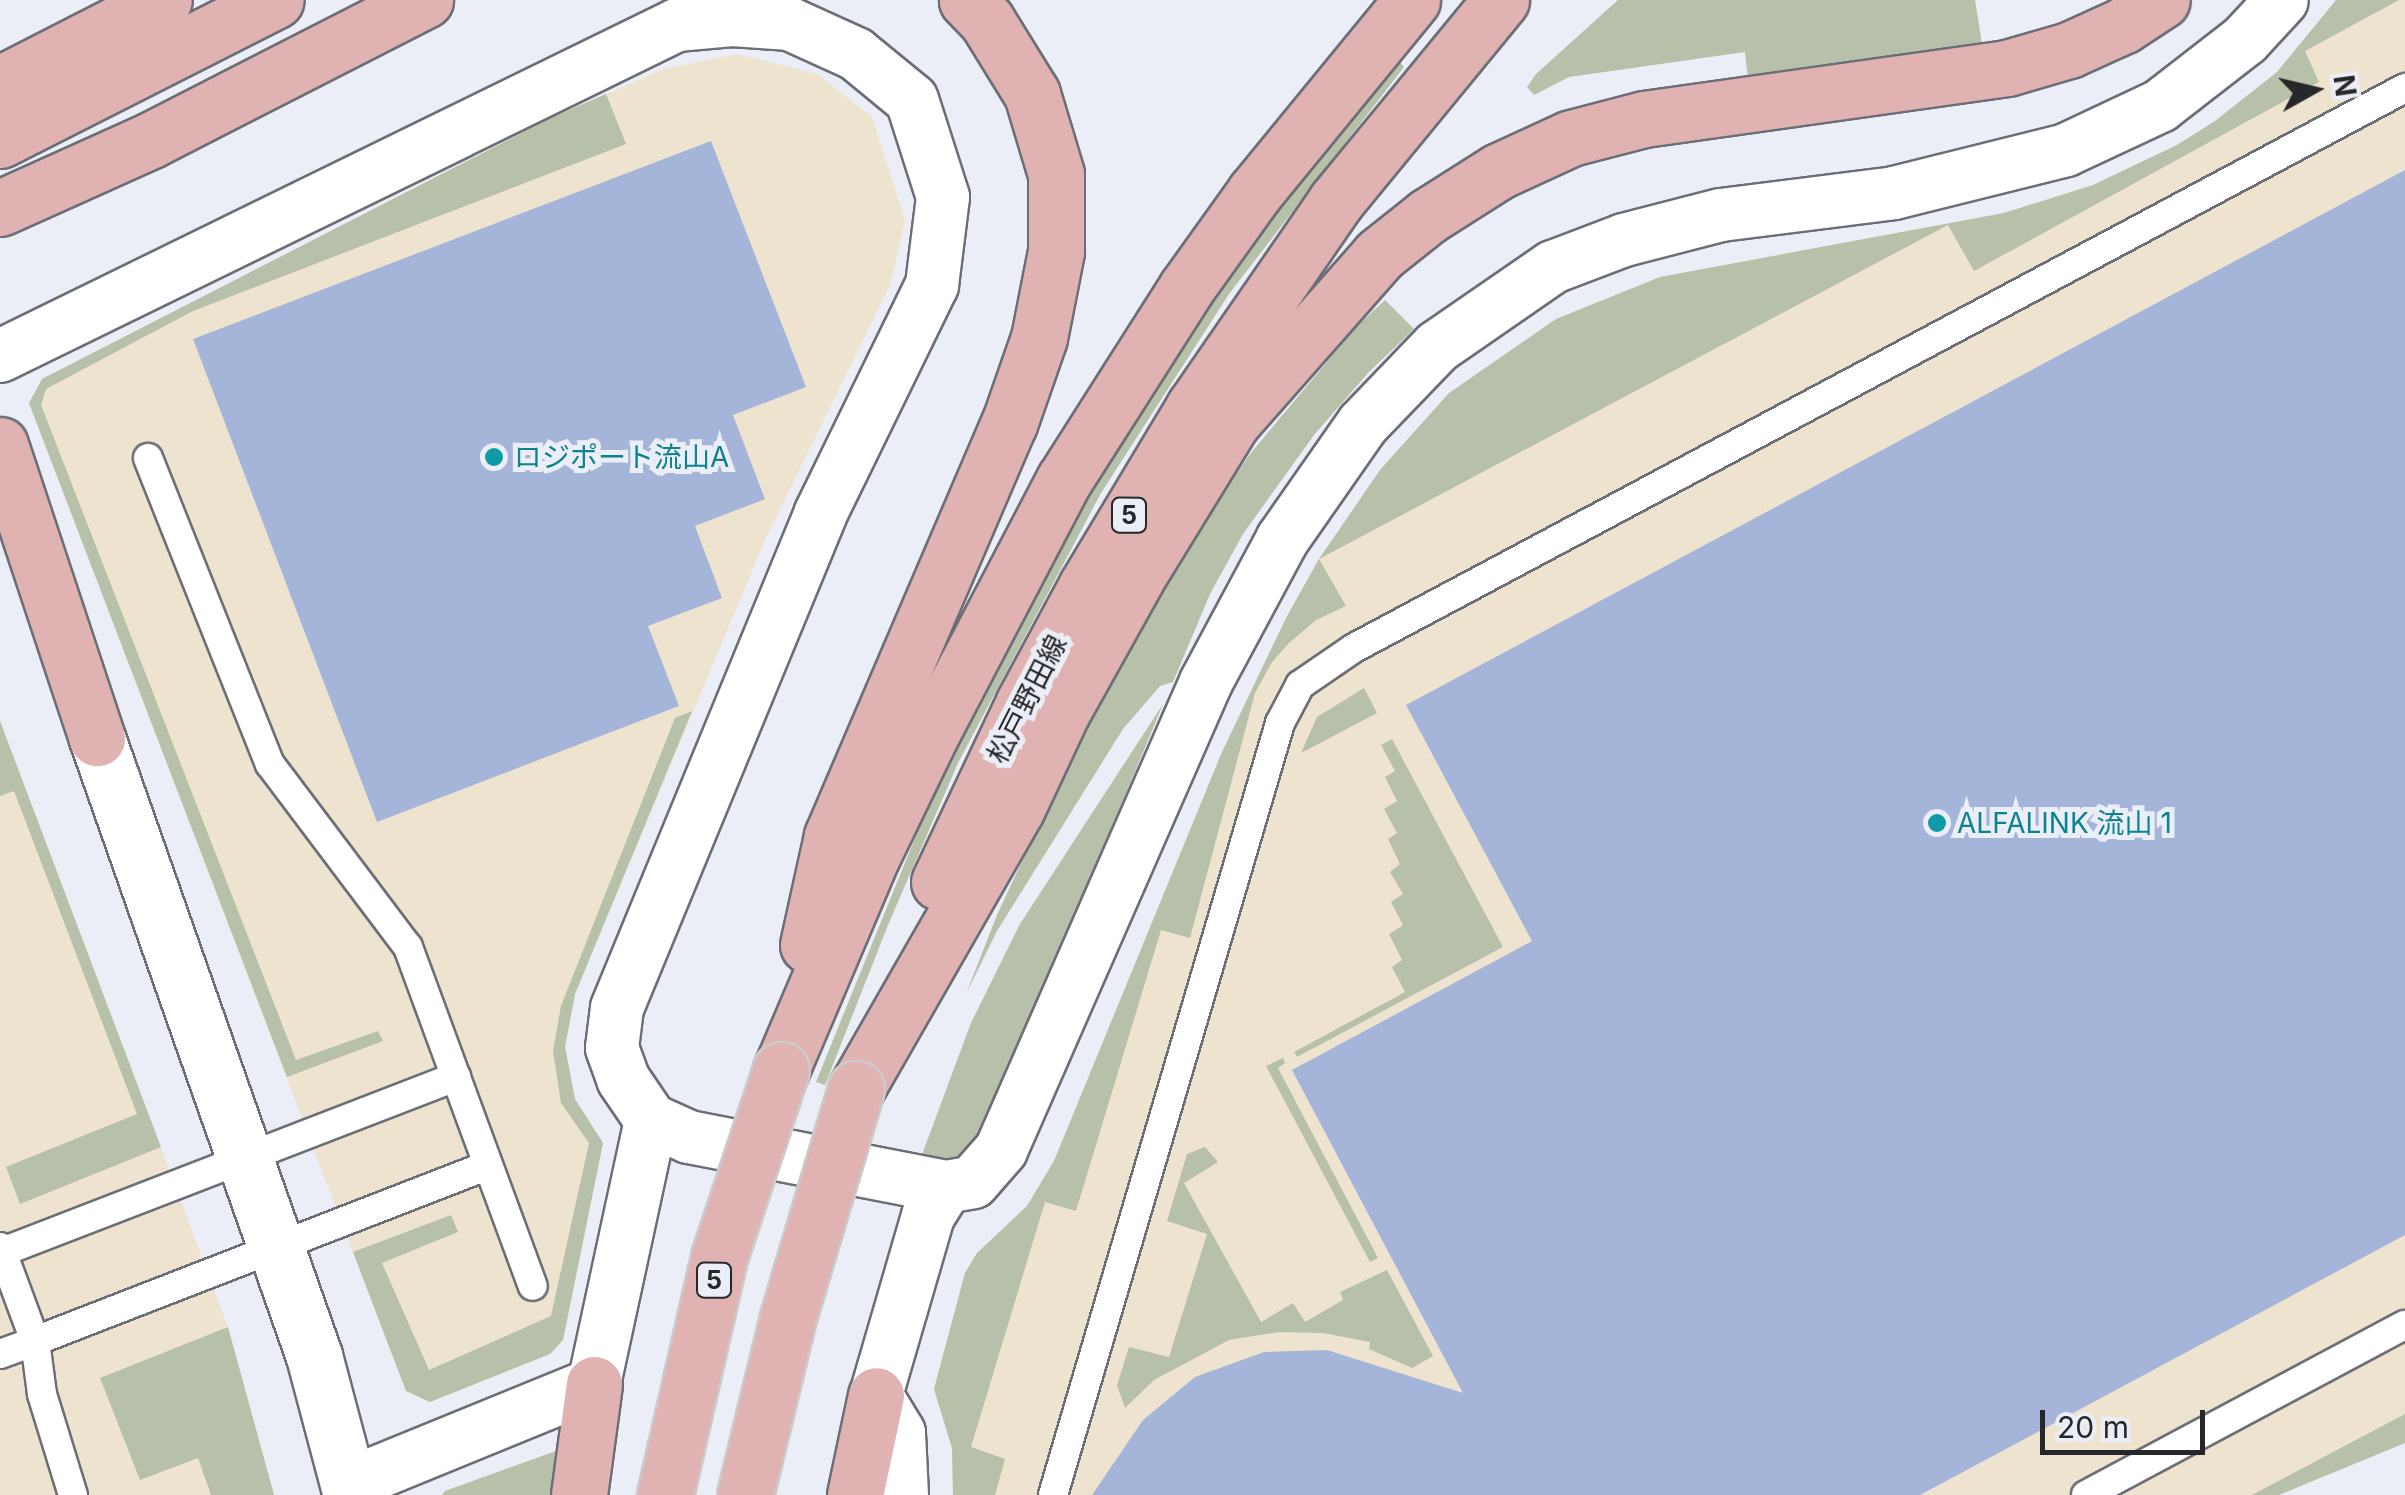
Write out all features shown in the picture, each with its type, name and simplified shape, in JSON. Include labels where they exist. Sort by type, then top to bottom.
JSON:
[{"type":"main road","points":[[0,81],[120,0]]},
{"type":"main road","points":[[0,81],[164,0]]},
{"type":"main road","points":[[0,140],[276,0]]},
{"type":"main road","points":[[0,208],[151,140],[425,0]]},
{"type":"main road","points":[[781,1070],[832,836],[1009,424],[1039,338],[1056,251],[1056,174],[1032,94],[987,21],[967,0]]},
{"type":"main road","name":"5","points":[[665,1495],[720,1257],[781,1070],[872,856],[930,734],[1064,480],[1254,192],[1412,0]]},
{"type":"main road","name":"松戸野田線","points":[[746,1495],[788,1317],[856,1089],[973,807],[1087,585],[1194,408],[1336,201],[1501,0]]},
{"type":"main road","points":[[856,1089],[1016,810],[1062,712],[1137,577],[1232,422],[1379,255],[1428,216],[1498,171],[1571,138],[1644,119],[2007,68],[2069,50],[2124,25],[2162,0]]},
{"type":"main road","points":[[0,445],[97,738]]},
{"type":"main road","points":[[0,552],[97,738]]},
{"type":"main road","points":[[579,1495],[594,1384]]},
{"type":"main road","points":[[854,1495],[876,1395]]},
{"type":"street","points":[[0,356],[677,25],[732,20],[790,24],[856,54],[912,100],[943,197],[932,285],[820,513],[618,1008],[612,1048],[623,1078],[651,1120],[689,1137],[946,1187],[973,1182],[1001,1150],[1206,682],[1282,540],[1363,424],[1437,347],[1553,266],[1624,240],[1721,214],[1894,193],[1992,172],[2066,150],[2174,96],[2245,40],[2282,0]]},
{"type":"street","points":[[97,738],[314,1356],[350,1489],[594,1384],[651,1120]]},
{"type":"street","points":[[902,1495],[899,1433],[876,1395],[928,1216],[946,1187]]},
{"type":"lane","points":[[1053,1495],[1280,722],[1300,685],[1354,648],[2405,88]]},
{"type":"lane","points":[[148,458],[270,764],[408,947],[533,1286]]},
{"type":"lane","points":[[73,1495],[42,1394],[35,1341],[1,1249],[456,1078]]},
{"type":"lane","points":[[0,1354],[277,1250],[488,1165]]},
{"type":"lane","points":[[2086,1495],[2405,1325]]},
{"type":"shaded area","name":"ALFALINK 流山 1","points":[[2366,0],[2405,0],[2405,1443],[2279,1495],[953,1495],[952,1448],[934,1389],[965,1273],[977,1253],[1027,1206],[1054,1161],[1222,752],[1286,618],[1319,559],[1380,470],[1449,393],[1556,319],[1660,277],[2004,213],[2093,185],[2177,145],[2215,121],[2277,72],[2316,27]]},
{"type":"shaded area","points":[[737,54],[817,74],[872,117],[905,220],[890,285],[765,540],[575,994],[565,1047],[575,1099],[603,1143],[563,1340],[550,1354],[430,1402],[406,1391],[29,403],[42,379],[553,117],[664,69]]},
{"type":"shaded area","points":[[0,721],[228,1327],[274,1495],[0,1495]]},
{"type":"green space","points":[[1618,0],[1975,0],[1983,50],[1748,79],[1745,52],[1569,77],[1534,95],[1527,87],[1536,74]]},
{"type":"green space","points":[[2336,0],[2399,0],[2305,51],[2319,82],[1974,271],[1948,225],[1319,559],[1380,470],[1449,393],[1556,319],[1660,277],[2004,213],[2093,185],[2177,145],[2215,121],[2277,72]]},
{"type":"green space","points":[[1397,59],[1404,67],[1229,294],[1101,493],[958,763],[825,1085],[816,1082],[932,796],[1083,503],[1156,385],[1263,231]]},
{"type":"green space","points":[[606,94],[626,144],[193,311],[46,389],[41,405],[296,1060],[378,1031],[383,1041],[287,1077],[29,403],[42,379],[553,117]]},
{"type":"green space","points":[[1385,300],[1414,329],[1368,373],[1314,435],[1243,534],[1210,594],[1173,682],[1160,686],[1123,729],[997,931],[966,994],[997,915],[1094,706],[1199,528],[1250,454],[1357,326]]},
{"type":"green space","points":[[1319,559],[1346,606],[1316,620],[1289,643],[1272,662],[1255,693],[1190,938],[1161,930],[1076,1211],[1045,1202],[971,1447],[1005,1459],[995,1495],[953,1495],[952,1448],[934,1389],[965,1273],[977,1253],[1027,1206],[1054,1161],[1222,752]]},
{"type":"green space","points":[[1364,688],[1377,713],[1301,753],[1317,717]]},
{"type":"green space","points":[[1163,704],[994,1113],[974,1149],[951,1164],[920,1160],[971,1023],[1020,924]]},
{"type":"green space","points":[[692,711],[575,994],[565,1047],[575,1099],[603,1143],[563,1340],[550,1354],[430,1402],[406,1391],[353,1252],[451,1215],[458,1232],[382,1263],[429,1370],[551,1316],[589,1143],[561,1103],[553,1051],[561,1006],[675,718]]},
{"type":"green space","points":[[0,721],[161,1147],[20,1204],[6,1167],[137,1114],[14,791],[0,796]]},
{"type":"green space","points":[[1392,739],[1503,947],[1297,1057],[1294,1052],[1405,992],[1392,967],[1402,960],[1389,934],[1403,925],[1391,902],[1403,894],[1390,872],[1400,864],[1388,839],[1397,833],[1384,809],[1397,801],[1385,777],[1395,771],[1381,745]]},
{"type":"green space","points":[[1283,1058],[1285,1063],[1278,1068],[1378,1258],[1370,1262],[1266,1066]]},
{"type":"green space","points":[[1205,1147],[1218,1162],[1184,1183],[1261,1322],[1293,1303],[1305,1322],[1343,1300],[1340,1292],[1387,1270],[1433,1356],[1412,1368],[1369,1349],[1370,1342],[1323,1333],[1279,1332],[1229,1340],[1154,1380],[1125,1408],[1117,1385],[1129,1347],[1169,1357],[1207,1234],[1167,1221],[1187,1154]]},
{"type":"green space","points":[[228,1327],[274,1495],[211,1495],[198,1458],[140,1480],[100,1378]]},
{"type":"green space","points":[[2405,1414],[2405,1443],[2279,1495],[2252,1495]]},
{"type":"green space","points":[[564,1448],[557,1495],[442,1495],[445,1491]]},
{"type":"building","name":"ロジポート流山A","points":[[711,141],[806,387],[733,415],[765,499],[695,526],[722,598],[648,626],[679,706],[377,822],[193,339]]},
{"type":"building","name":"ALFALINK 流山 1","points":[[2405,170],[2405,1235],[1920,1495],[1092,1495],[1143,1420],[1195,1377],[1264,1352],[1327,1350],[1463,1393],[1292,1070],[1532,941],[1406,705]]},
{"type":"place","name":"ロジポート流山A","points":[[494,457]]},
{"type":"place","name":"ALFALINK 流山 1","points":[[1937,823]]}]
